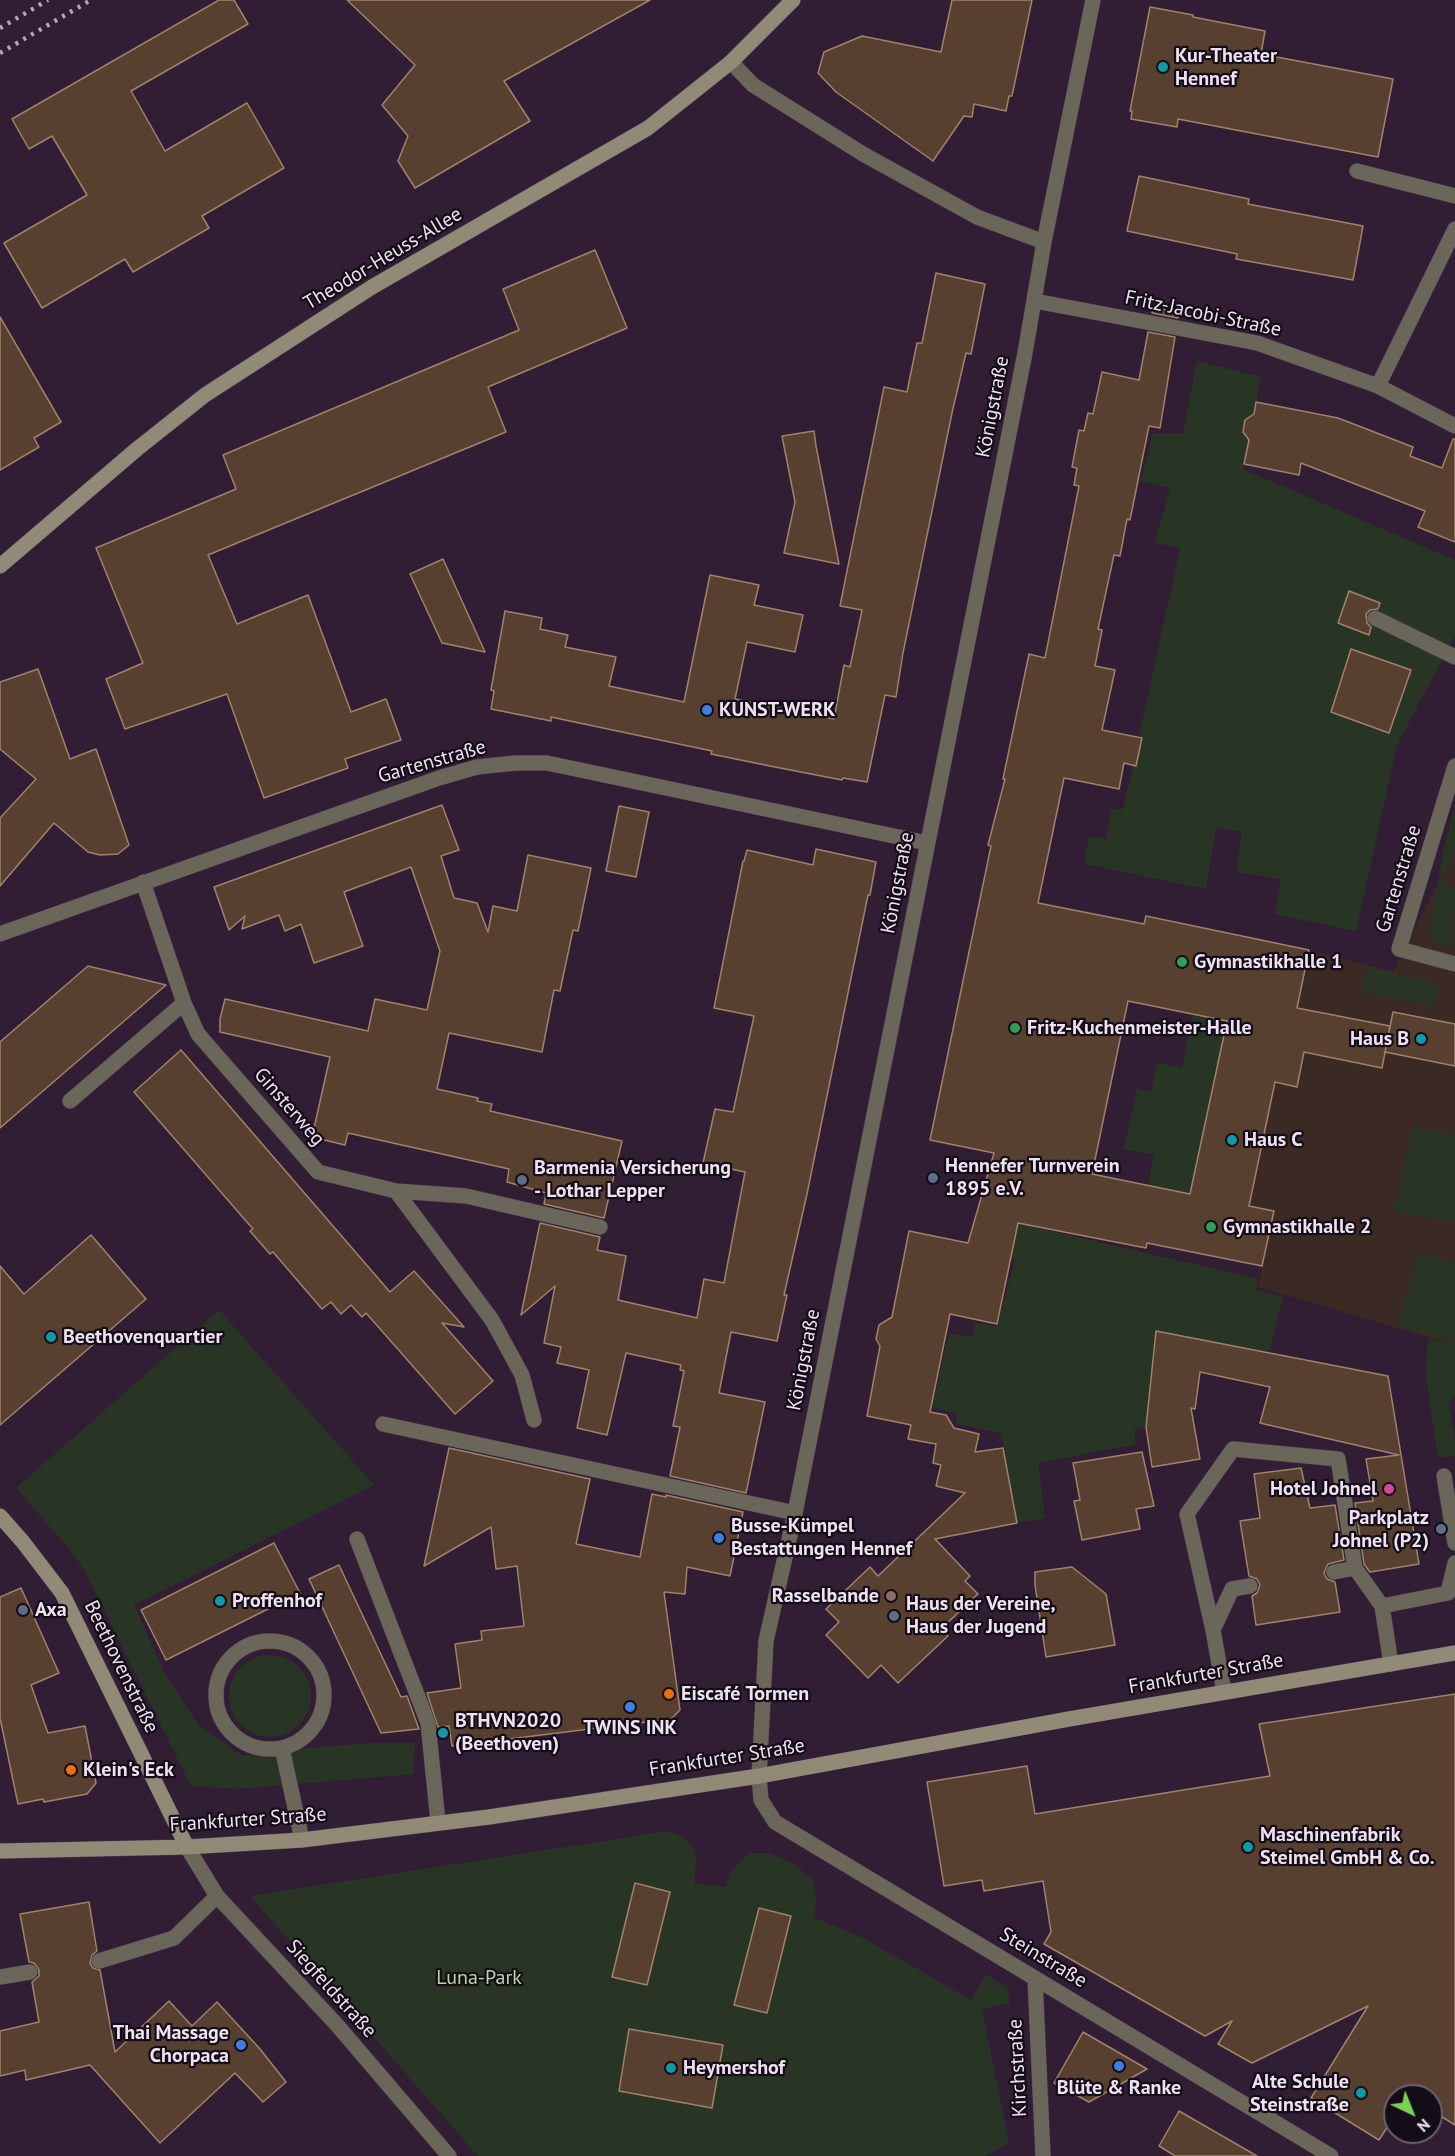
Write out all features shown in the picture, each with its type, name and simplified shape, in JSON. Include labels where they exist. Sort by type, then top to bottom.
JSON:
[{"type":"main road","name":"Theodor-Heuss-Allee","points":[[0,566],[137,449],[205,395],[372,288],[648,128],[731,62],[793,0]]},
{"type":"main road","name":"Beethovenstraße","points":[[0,1516],[62,1593],[187,1847]]},
{"type":"main road","name":"Frankfurter Straße","points":[[0,1851],[187,1847],[302,1840],[489,1817],[759,1776],[1455,1653]]},
{"type":"street","name":"Königstraße","points":[[759,1776],[766,1641],[795,1513],[1093,0]]},
{"type":"street","points":[[731,62],[753,85],[863,154],[977,217],[1044,242]]},
{"type":"street","points":[[1357,171],[1455,196]]},
{"type":"street","points":[[1378,386],[1455,229]]},
{"type":"street","name":"Fritz-Jacobi-Straße","points":[[1035,301],[1257,343],[1378,386],[1455,426]]},
{"type":"street","points":[[1375,618],[1455,657]]},
{"type":"street","name":"Gartenstraße","points":[[0,934],[439,778],[477,767],[514,763],[547,763],[927,843]]},
{"type":"street","name":"Gartenstraße","points":[[1455,766],[1399,949],[1455,964]]},
{"type":"street","name":"Ginsterweg","points":[[143,882],[184,1003],[198,1034],[318,1172],[396,1191],[466,1196],[600,1227]]},
{"type":"street","points":[[70,1101],[184,1003]]},
{"type":"street","points":[[396,1191],[492,1320],[522,1375],[534,1420]]},
{"type":"street","points":[[383,1424],[795,1513]]},
{"type":"street","points":[[1224,1692],[1214,1630],[1187,1514],[1233,1449],[1338,1460],[1355,1568],[1382,1606],[1391,1664]]},
{"type":"street","points":[[1444,1476],[1455,1543]]},
{"type":"street","points":[[357,1539],[428,1723],[438,1822]]},
{"type":"street","points":[[1382,1606],[1448,1593],[1455,1563]]},
{"type":"street","points":[[1334,1572],[1355,1568]]},
{"type":"street","points":[[1214,1630],[1232,1589],[1250,1586]]},
{"type":"street","points":[[261,1642],[278,1642],[294,1646],[318,1669],[323,1685],[324,1701],[320,1717],[311,1731],[298,1742],[282,1748],[267,1749],[252,1746],[238,1738],[223,1721],[216,1699],[223,1668],[233,1656],[246,1647],[261,1642]]},
{"type":"street","points":[[282,1748],[302,1840]]},
{"type":"street","name":"Steinstraße","points":[[759,1776],[761,1800],[775,1822],[1331,2156]]},
{"type":"street","name":"Siegfeldstraße","points":[[187,1847],[217,1896],[337,2025],[449,2156]]},
{"type":"street","points":[[99,1961],[174,1938],[217,1896]]},
{"type":"street","points":[[0,1977],[30,1972]]},
{"type":"street","name":"Kirchstraße","points":[[1035,1978],[1043,2156]]},
{"type":"shaded area","points":[[1455,848],[1455,1345],[1258,1287],[1274,1211],[1179,1193],[1234,935],[1309,950],[1393,972]]},
{"type":"green space","points":[[1197,361],[1261,377],[1243,469],[1455,560],[1455,636],[1397,745],[1356,931],[1275,914],[1281,879],[1236,872],[1242,832],[1216,828],[1206,889],[1084,864],[1089,837],[1106,838],[1111,809],[1123,810],[1180,548],[1155,543],[1170,488],[1141,481],[1153,433],[1183,433]]},
{"type":"green space","points":[[1453,812],[1455,813],[1455,852],[1440,880],[1455,889],[1453,947],[1436,942],[1431,936],[1431,929],[1443,852]]},
{"type":"green space","points":[[1368,966],[1438,984],[1434,1007],[1361,991]]},
{"type":"green space","points":[[1193,1014],[1227,1021],[1190,1194],[1148,1185],[1154,1155],[1124,1149],[1137,1089],[1151,1092],[1157,1063],[1182,1068]]},
{"type":"green space","points":[[1412,1127],[1455,1136],[1455,1223],[1395,1211]]},
{"type":"green space","points":[[1007,1221],[1259,1279],[1256,1290],[1283,1297],[1269,1352],[1156,1331],[1146,1427],[1134,1430],[1136,1444],[1038,1463],[1045,1518],[1017,1523],[1001,1433],[956,1424],[957,1414],[932,1407],[949,1333],[973,1337],[975,1323],[998,1326],[1015,1259],[998,1257]]},
{"type":"green space","points":[[1418,1253],[1455,1263],[1455,1341],[1398,1326]]},
{"type":"green space","points":[[219,1310],[374,1485],[134,1605],[164,1672],[199,1726],[242,1756],[369,1743],[415,1743],[413,1774],[237,1789],[191,1786],[84,1569],[16,1488]]},
{"type":"green space","points":[[1428,1338],[1455,1345],[1455,1392],[1449,1404],[1455,1455],[1438,1458],[1426,1376]]},
{"type":"green space","points":[[270,1655],[286,1658],[299,1667],[308,1680],[311,1696],[308,1712],[299,1725],[286,1734],[270,1737],[254,1734],[241,1725],[232,1712],[229,1696],[232,1680],[241,1667],[254,1658]]},
{"type":"green space","name":"Luna-Park","points":[[668,1831],[683,1837],[694,1848],[696,1858],[694,1883],[726,1887],[731,1871],[750,1853],[769,1853],[794,1864],[812,1879],[817,1901],[813,1917],[863,1938],[971,2000],[986,1974],[1007,1988],[1010,2003],[982,2009],[1009,2143],[985,2156],[478,2156],[250,1896]]},
{"type":"building","points":[[219,0],[234,0],[248,24],[131,91],[165,151],[247,103],[284,168],[202,216],[209,228],[133,272],[125,259],[42,308],[4,243],[87,195],[52,136],[29,149],[12,119]]},
{"type":"building","points":[[347,0],[650,0],[504,81],[530,121],[415,188],[398,161],[408,136],[382,105],[415,65]]},
{"type":"building","points":[[952,0],[1032,0],[1012,96],[1009,96],[1006,111],[974,104],[972,117],[964,116],[933,161],[836,92],[818,73],[824,52],[862,36],[941,52]]},
{"type":"building","points":[[1150,7],[1265,31],[1261,54],[1393,79],[1378,157],[1178,119],[1177,127],[1131,119],[1132,111],[1130,111]]},
{"type":"building","points":[[1139,176],[1249,199],[1248,204],[1363,226],[1353,280],[1236,259],[1237,254],[1127,231]]},
{"type":"building","points":[[595,250],[627,328],[488,387],[506,432],[208,555],[237,624],[308,595],[351,712],[386,699],[401,740],[345,759],[348,768],[264,798],[227,694],[125,729],[106,679],[143,663],[96,548],[236,489],[223,455],[519,330],[503,289]]},
{"type":"building","points":[[936,273],[985,284],[971,354],[966,353],[952,413],[896,697],[885,695],[867,782],[843,778],[842,780],[711,754],[712,751],[551,717],[551,721],[491,709],[494,691],[491,690],[505,611],[542,618],[540,629],[568,635],[565,647],[616,657],[609,686],[684,702],[710,575],[759,585],[754,605],[803,615],[795,652],[747,642],[735,699],[834,719],[844,665],[850,667],[862,610],[840,606],[884,387],[907,392],[917,343],[922,343]]},
{"type":"building","points":[[1153,307],[1179,312],[1178,318],[1152,313]]},
{"type":"building","points":[[0,317],[61,422],[34,438],[39,447],[0,470]]},
{"type":"building","points":[[1148,332],[1175,337],[1160,428],[1149,426],[1130,520],[1127,519],[1120,556],[1114,555],[1098,629],[1102,630],[1095,666],[1115,670],[1102,730],[1142,738],[1136,766],[1124,763],[1119,789],[1064,778],[1038,903],[1144,924],[1146,916],[1309,950],[1297,1008],[1390,1026],[1382,1068],[1304,1052],[1297,1087],[1275,1082],[1249,1206],[1274,1211],[1262,1266],[1147,1243],[1146,1248],[1018,1223],[997,1324],[950,1314],[930,1412],[946,1415],[954,1428],[979,1434],[975,1452],[1003,1448],[1017,1523],[935,1539],[970,1576],[965,1581],[978,1594],[941,1629],[948,1636],[898,1683],[881,1665],[868,1678],[826,1635],[839,1622],[826,1609],[870,1567],[878,1576],[965,1493],[936,1486],[941,1465],[933,1463],[936,1444],[908,1439],[911,1425],[867,1416],[880,1346],[876,1339],[879,1325],[892,1317],[909,1231],[968,1243],[994,1153],[930,1140],[991,846],[988,845],[1005,779],[1003,779],[1029,654],[1045,658],[1079,486],[1074,485],[1077,468],[1072,467],[1079,430],[1084,431],[1088,413],[1093,414],[1102,372],[1139,380]],"holes":[[[1128,1001],[1227,1021],[1190,1194],[1092,1174]]]},
{"type":"building","points":[[1256,402],[1338,418],[1413,447],[1410,456],[1442,468],[1453,439],[1455,439],[1455,542],[1418,527],[1425,511],[1301,463],[1299,475],[1244,464],[1249,440],[1243,432],[1245,420],[1254,414]]},
{"type":"building","points":[[814,431],[839,564],[784,553],[795,502],[782,436]]},
{"type":"building","points":[[443,559],[485,652],[442,643],[410,574]]},
{"type":"building","points":[[1349,591],[1380,603],[1378,609],[1370,610],[1366,614],[1367,623],[1371,627],[1369,635],[1338,623]]},
{"type":"building","points":[[1351,649],[1411,670],[1389,733],[1331,712]]},
{"type":"building","points":[[38,669],[70,759],[96,749],[129,845],[118,854],[100,855],[88,852],[54,823],[0,886],[0,818],[36,779],[0,749],[0,682]]},
{"type":"building","points":[[442,805],[459,850],[441,856],[454,898],[477,903],[488,932],[493,906],[517,911],[528,855],[591,868],[578,931],[573,930],[560,991],[554,990],[542,1052],[449,1033],[437,1089],[478,1098],[477,1101],[492,1104],[490,1111],[622,1141],[604,1218],[544,1204],[546,1193],[507,1182],[509,1169],[348,1133],[345,1145],[312,1137],[330,1057],[220,1032],[220,1019],[225,999],[368,1031],[375,999],[427,1010],[440,951],[411,867],[344,892],[363,946],[314,963],[301,924],[285,931],[279,915],[242,929],[245,916],[229,930],[214,887]]},
{"type":"building","points":[[619,806],[649,812],[636,877],[606,871]]},
{"type":"building","points":[[816,849],[876,862],[784,1295],[787,1295],[777,1341],[731,1332],[719,1393],[765,1402],[746,1493],[670,1476],[680,1427],[673,1426],[684,1371],[680,1370],[681,1365],[626,1353],[607,1435],[577,1428],[589,1370],[557,1363],[561,1347],[544,1343],[555,1286],[521,1315],[540,1223],[600,1237],[597,1250],[626,1256],[618,1300],[697,1318],[704,1279],[724,1283],[745,1172],[703,1163],[715,1109],[733,1112],[754,1016],[714,1008],[743,861],[747,850],[813,865]]},
{"type":"building","points":[[88,966],[166,985],[0,1128],[0,1042]]},
{"type":"building","name":"Haus B","points":[[1393,1012],[1455,1024],[1455,1066],[1385,1052]]},
{"type":"building","points":[[181,1050],[390,1292],[414,1271],[464,1327],[442,1323],[493,1381],[455,1414],[366,1313],[362,1317],[351,1305],[341,1314],[331,1302],[322,1309],[273,1252],[270,1254],[250,1231],[253,1229],[134,1092]]},
{"type":"building","name":"Beethovenquartier","points":[[91,1235],[146,1299],[0,1425],[0,1266],[24,1294]]},
{"type":"building","points":[[1156,1331],[1388,1376],[1419,1564],[1370,1572],[1364,1564],[1355,1503],[1373,1501],[1366,1459],[1399,1455],[1260,1423],[1270,1387],[1200,1372],[1195,1409],[1191,1408],[1200,1459],[1152,1467],[1146,1427]]},
{"type":"building","points":[[449,1448],[590,1479],[576,1544],[640,1557],[652,1494],[743,1512],[730,1576],[687,1567],[685,1594],[664,1592],[680,1710],[671,1719],[452,1746],[449,1726],[438,1727],[427,1693],[461,1688],[455,1644],[482,1640],[481,1631],[524,1626],[517,1566],[496,1569],[491,1527],[424,1566]]},
{"type":"building","points":[[1142,1452],[1154,1506],[1136,1509],[1140,1529],[1082,1540],[1074,1501],[1080,1500],[1073,1463]]},
{"type":"building","points":[[1301,1468],[1310,1508],[1335,1505],[1344,1560],[1328,1564],[1324,1573],[1327,1579],[1335,1582],[1340,1612],[1256,1625],[1252,1596],[1257,1593],[1260,1585],[1257,1579],[1249,1576],[1240,1521],[1260,1518],[1254,1474]]},
{"type":"building","name":"Proffenhof","points":[[274,1543],[300,1593],[166,1660],[141,1610]]},
{"type":"building","points":[[339,1565],[401,1697],[407,1696],[419,1729],[381,1733],[309,1579]]},
{"type":"building","points":[[1072,1567],[1106,1594],[1115,1645],[1046,1657],[1035,1572]]},
{"type":"building","points":[[21,1588],[59,1673],[31,1685],[48,1733],[85,1726],[96,1783],[87,1794],[18,1804],[0,1718],[0,1597]]},
{"type":"building","name":"Maschinenfabrik Steimel GmbH & Co.","points":[[1455,1694],[1455,2125],[1443,2118],[1443,2084],[1383,2084],[1383,2134],[1379,2140],[1311,2098],[1368,2006],[1252,2063],[1218,2044],[1232,2021],[1205,2036],[1044,1944],[1051,1932],[1043,1881],[984,1891],[982,1880],[944,1886],[927,1782],[1027,1766],[1035,1814],[1270,1776],[1259,1724]]},
{"type":"building","points":[[635,1883],[670,1892],[647,1985],[612,1977]]},
{"type":"building","points":[[89,1902],[97,1951],[92,1955],[90,1963],[93,1968],[100,1970],[115,2052],[169,2001],[192,2026],[217,2002],[260,2049],[286,2082],[263,2102],[235,2073],[160,2143],[90,2065],[26,2080],[25,2070],[0,2076],[0,2031],[39,2022],[32,1982],[39,1976],[39,1970],[34,1963],[29,1962],[20,1914]]},
{"type":"building","points":[[759,1908],[791,1916],[767,2013],[734,2005]]},
{"type":"building","name":"Heymershof","points":[[629,2029],[723,2045],[712,2108],[619,2091]]},
{"type":"building","points":[[1083,2032],[1147,2069],[1089,2102],[1054,2083]]},
{"type":"building","points":[[1179,2111],[1257,2156],[1175,2156],[1159,2146]]},
{"type":"railway","points":[[0,28],[48,0]]},
{"type":"railway","points":[[0,53],[91,0]]},
{"type":"place","name":"Kur-Theater Hennef","points":[[1163,67]]},
{"type":"place","name":"KUNST-WERK","points":[[707,710]]},
{"type":"place","name":"Gymnastikhalle 1","points":[[1182,962]]},
{"type":"place","name":"Fritz-Kuchenmeister-Halle","points":[[1015,1028]]},
{"type":"place","name":"Haus B","points":[[1421,1039]]},
{"type":"place","name":"Haus C","points":[[1232,1140]]},
{"type":"place","name":"Hennefer Turnverein 1895 e.V.","points":[[933,1178]]},
{"type":"place","name":"Barmenia Versicherung - Lothar Lepper","points":[[522,1180]]},
{"type":"place","name":"Gymnastikhalle 2","points":[[1211,1227]]},
{"type":"place","name":"Beethovenquartier","points":[[51,1337]]},
{"type":"place","name":"Hotel Johnel","points":[[1389,1489]]},
{"type":"place","name":"Parkplatz Johnel (P2)","points":[[1441,1529]]},
{"type":"place","name":"Busse-Kümpel Bestattungen Hennef","points":[[719,1538]]},
{"type":"place","name":"Rasselbande","points":[[891,1596]]},
{"type":"place","name":"Proffenhof","points":[[220,1601]]},
{"type":"place","name":"Axa","points":[[23,1610]]},
{"type":"place","name":"Haus der Vereine, Haus der Jugend","points":[[894,1616]]},
{"type":"place","name":"Eiscafé Tormen","points":[[669,1694]]},
{"type":"place","name":"TWINS INK","points":[[630,1707]]},
{"type":"place","name":"BTHVN2020 (Beethoven)","points":[[443,1733]]},
{"type":"place","name":"Klein's Eck","points":[[71,1770]]},
{"type":"place","name":"Maschinenfabrik Steimel GmbH & Co.","points":[[1248,1847]]},
{"type":"place","name":"Thai Massage Chorpaca","points":[[241,2045]]},
{"type":"place","name":"Blüte & Ranke","points":[[1119,2066]]},
{"type":"place","name":"Heymershof","points":[[671,2068]]},
{"type":"place","name":"Alte Schule Steinstraße","points":[[1361,2093]]}]
